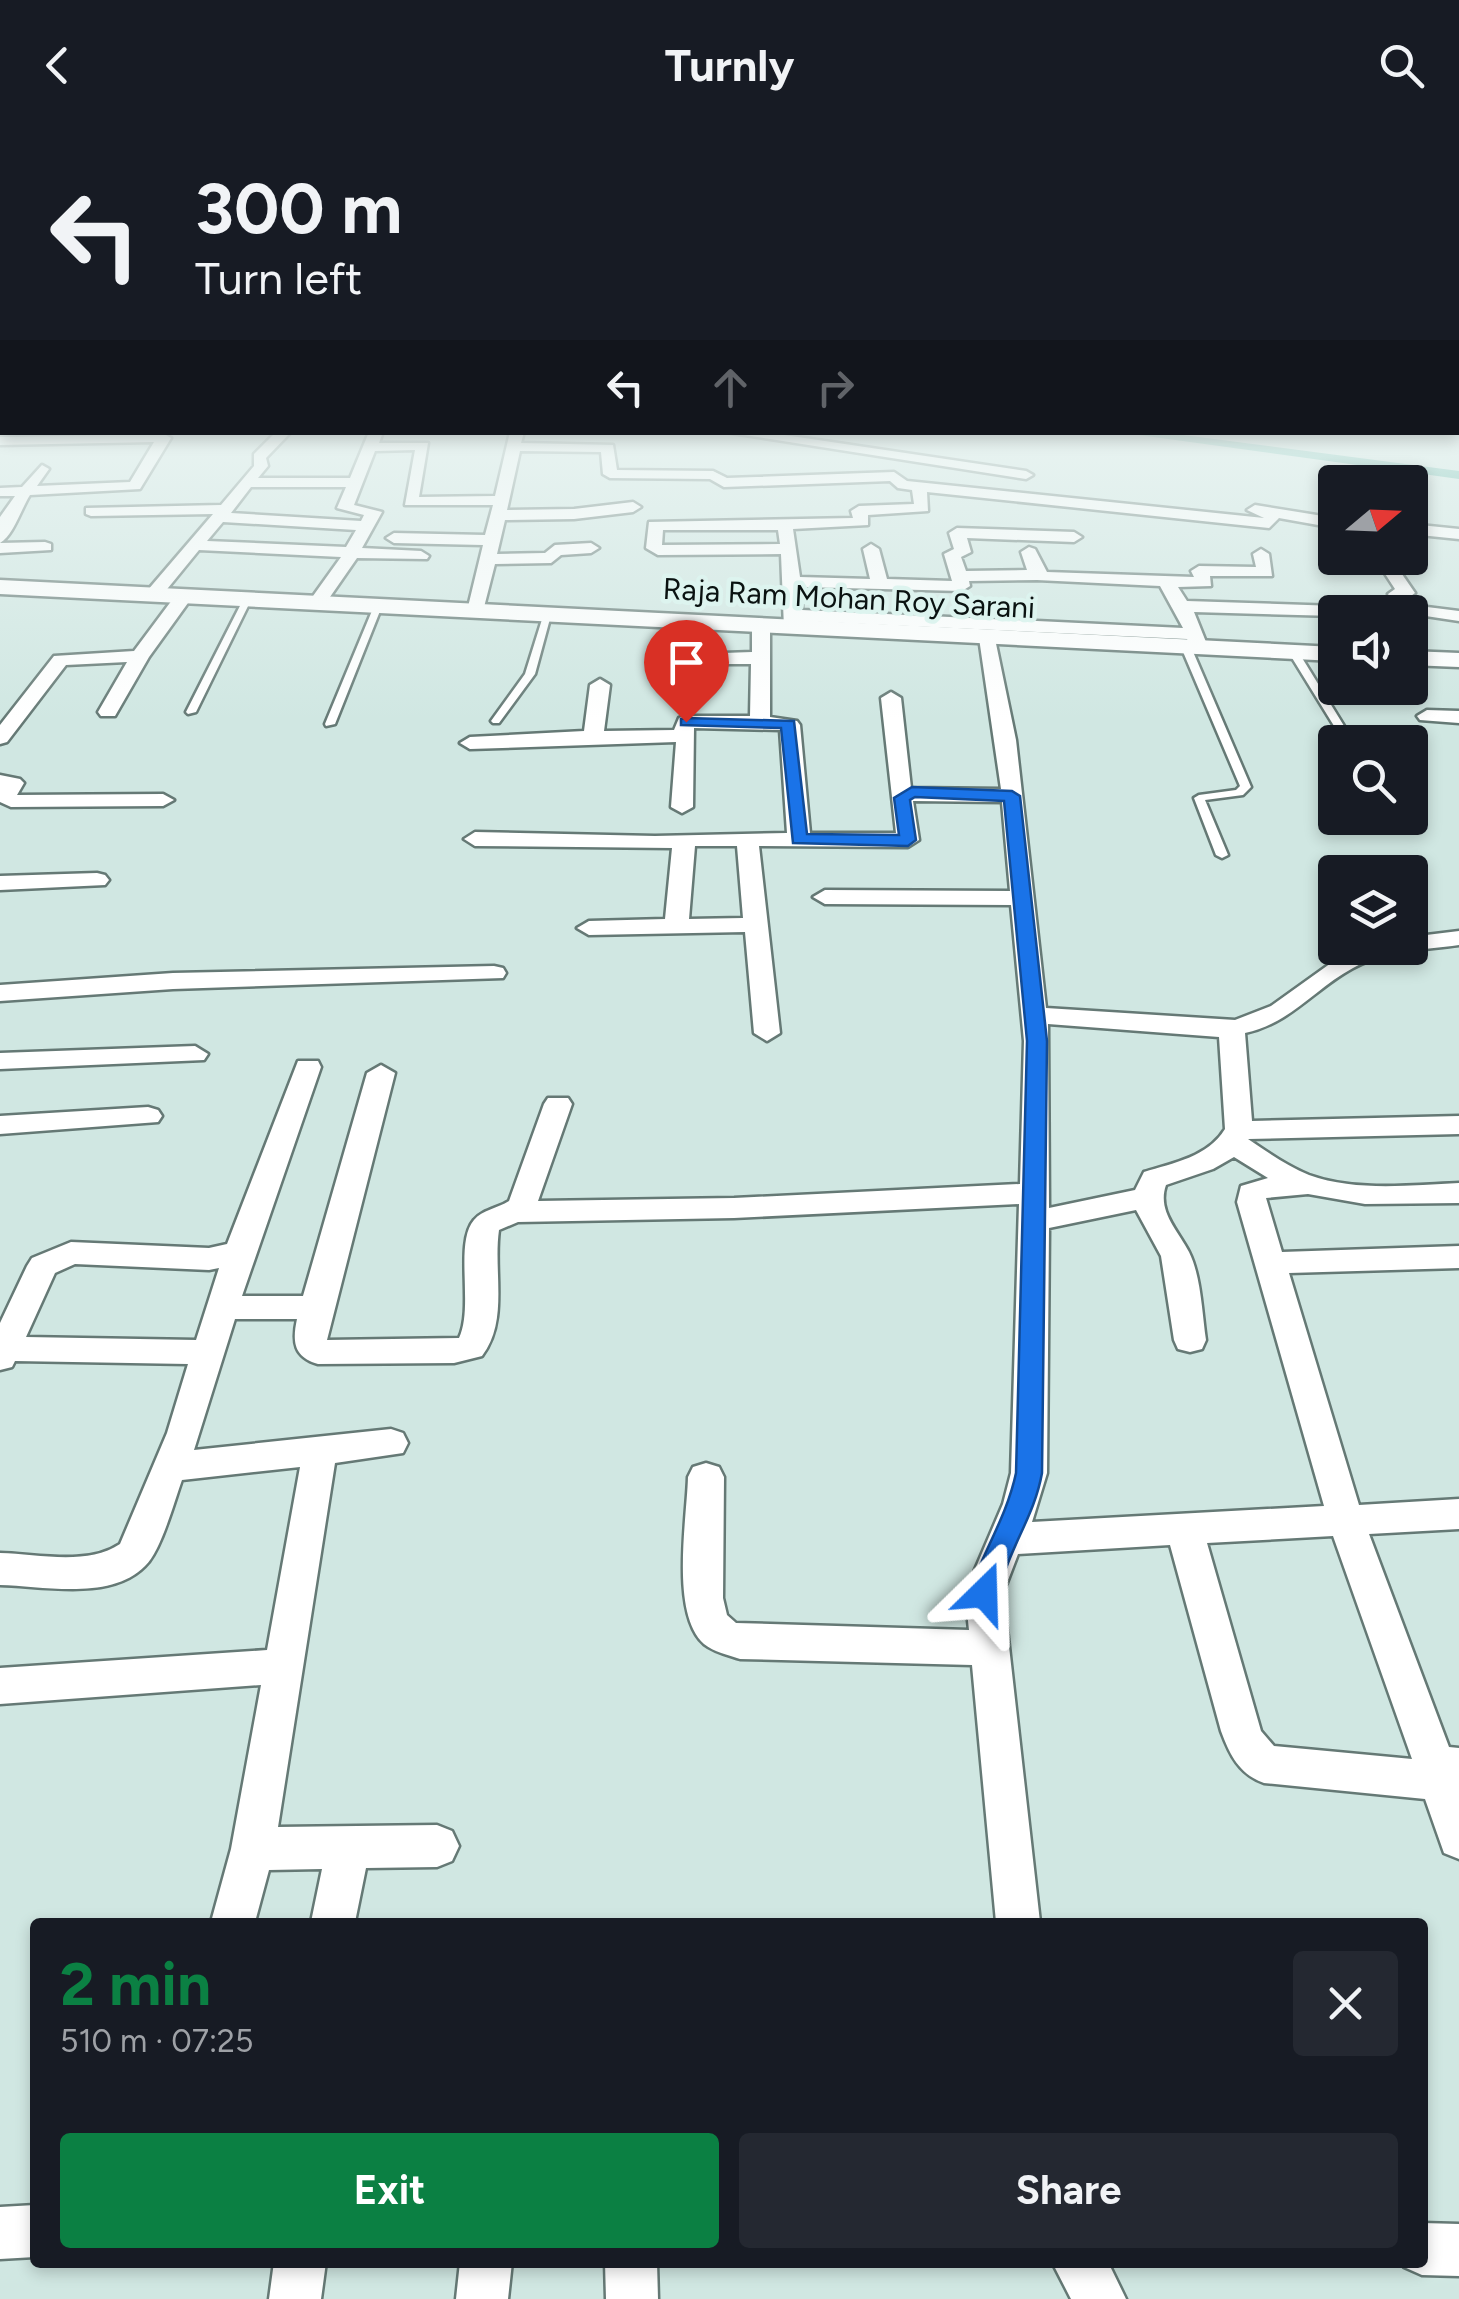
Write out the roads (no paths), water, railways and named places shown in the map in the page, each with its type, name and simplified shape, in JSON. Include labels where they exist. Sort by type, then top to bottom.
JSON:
[{"type":"street","points":[[153,595],[221,517]]},
{"type":"street","points":[[359,517],[392,517]]},
{"type":"street","points":[[476,612],[497,517]]},
{"type":"street","points":[[788,549],[654,548],[656,525],[857,523],[862,522],[860,517]]},
{"type":"street","points":[[1208,517],[1272,522],[1273,517]]},
{"type":"street","points":[[384,518],[492,540]]},
{"type":"street","points":[[317,603],[351,553],[384,518]]},
{"type":"street","points":[[784,524],[794,622],[1193,643],[1182,606],[1167,581]]},
{"type":"street","points":[[1428,531],[1459,534]]},
{"type":"street","points":[[966,610],[952,554],[963,552],[958,534],[1074,538]]},
{"type":"street","points":[[196,545],[421,556]]},
{"type":"street","points":[[0,548],[46,547]]},
{"type":"street","points":[[488,558],[551,558],[555,550],[592,548]]},
{"type":"street","points":[[871,549],[880,583]]},
{"type":"street","points":[[1029,552],[1047,602]]},
{"type":"street","points":[[792,582],[961,581],[1037,574],[1051,578],[1205,582],[1200,571],[1266,572],[1261,554]]},
{"type":"street","points":[[1394,575],[1406,593],[1398,594],[1405,609],[1459,616]]},
{"type":"street","name":"Raja Ram Mohan Roy Sarani","points":[[0,587],[761,626],[794,622],[988,638],[1193,643],[1318,653]]},
{"type":"street","points":[[108,712],[140,656],[184,596]]},
{"type":"street","points":[[1182,606],[1318,610]]},
{"type":"street","points":[[760,722],[761,626]]},
{"type":"street","points":[[988,638],[1012,796],[1035,1015],[1029,1473],[1023,1504],[994,1561],[984,1593],[1018,1918]]},
{"type":"street","points":[[0,738],[61,660],[140,656]]},
{"type":"street","points":[[698,694],[702,658],[760,658]]},
{"type":"street","points":[[1428,659],[1459,660]]},
{"type":"street","points":[[596,736],[600,685]]},
{"type":"street","points":[[475,839],[908,840],[891,698]]},
{"type":"street","points":[[1427,716],[1459,717]]},
{"type":"street","points":[[682,806],[686,722],[790,726],[799,839]]},
{"type":"street","points":[[470,743],[683,736]]},
{"type":"street","points":[[902,798],[912,792],[1012,796]]},
{"type":"street","points":[[2,796],[163,800]]},
{"type":"street","points":[[747,839],[768,1034]]},
{"type":"street","points":[[676,926],[684,840]]},
{"type":"street","points":[[0,883],[97,880]]},
{"type":"street","points":[[825,897],[1022,898]]},
{"type":"street","points":[[589,928],[757,924]]},
{"type":"street","points":[[1428,942],[1459,938]]},
{"type":"street","points":[[1035,1015],[1245,1027],[1299,1002],[1342,965]]},
{"type":"street","points":[[0,993],[173,981],[494,974]]},
{"type":"street","points":[[1232,1029],[1236,1136]]},
{"type":"street","points":[[0,1061],[195,1054]]},
{"type":"street","points":[[0,1569],[98,1570],[120,1566],[134,1554],[172,1466],[238,1252],[308,1066]]},
{"type":"street","points":[[380,1073],[316,1308],[310,1336],[312,1348],[318,1352],[470,1348],[480,1322],[484,1226],[517,1212],[1034,1207],[1147,1198]]},
{"type":"street","points":[[517,1212],[530,1190],[558,1104]]},
{"type":"street","points":[[0,1124],[148,1116]]},
{"type":"street","points":[[1190,1340],[1176,1256],[1147,1198],[1154,1179],[1211,1160],[1236,1136],[1459,1126]]},
{"type":"street","points":[[1236,1136],[1306,1184]]},
{"type":"street","points":[[1459,1193],[1346,1194],[1306,1184],[1251,1192],[1346,1520],[1444,1768],[1459,1838]]},
{"type":"street","points":[[208,1352],[2,1353],[42,1266],[56,1257],[89,1253],[209,1259],[238,1252]]},
{"type":"street","points":[[1270,1263],[1459,1257]]},
{"type":"street","points":[[221,1307],[316,1308]]},
{"type":"street","points":[[172,1466],[391,1443]]},
{"type":"street","points":[[234,1918],[253,1848],[320,1450]]},
{"type":"street","points":[[706,1477],[704,1603],[712,1625],[724,1637],[740,1642],[989,1648]]},
{"type":"street","points":[[1007,1539],[1459,1514]]},
{"type":"street","points":[[1184,1528],[1241,1731],[1256,1757],[1264,1764],[1408,1779],[1444,1768]]},
{"type":"street","points":[[0,1686],[284,1666]]},
{"type":"street","points":[[334,1918],[348,1846]]},
{"type":"street","points":[[253,1848],[437,1846]]},
{"type":"street","points":[[0,2232],[30,2231]]},
{"type":"street","points":[[1428,2249],[1459,2250]]},
{"type":"street","points":[[295,2299],[299,2268]]},
{"type":"street","points":[[482,2299],[485,2268]]},
{"type":"street","points":[[631,2268],[632,2299]]},
{"type":"street","points":[[1082,2268],[1100,2299]]},
{"type":"lane","points":[[191,712],[247,600]]},
{"type":"lane","points":[[330,724],[378,606]]},
{"type":"lane","points":[[496,720],[530,674],[547,615]]},
{"type":"lane","points":[[1193,643],[1246,787],[1239,793],[1199,798],[1222,855]]},
{"type":"lane","points":[[1294,652],[1339,725]]}]
